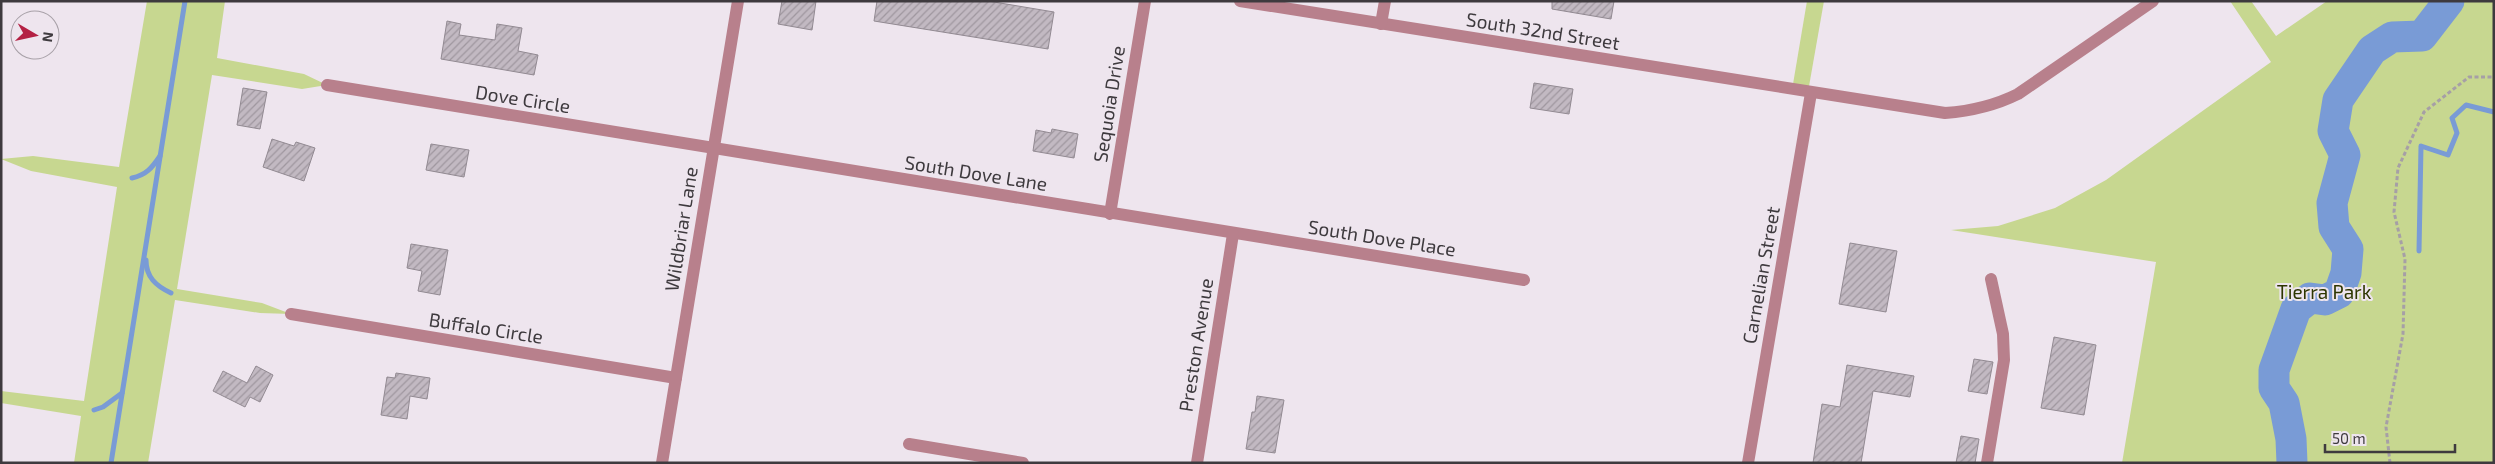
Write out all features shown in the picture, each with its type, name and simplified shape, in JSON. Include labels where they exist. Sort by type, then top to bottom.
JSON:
[{"type":"street","name":"Wildbriar Lane","points":[[662,463],[738,1]]},
{"type":"street","name":"Sequoia Drive","points":[[1110,214],[1145,1]]},
{"type":"street","name":"South 32nd Street","points":[[1240,1],[1927,112],[1945,113],[1972,111],[1998,104],[2018,94],[2153,1]]},
{"type":"street","points":[[1381,24],[1385,1]]},
{"type":"street","name":"Dove Circle","points":[[328,86],[713,150]]},
{"type":"street","name":"Carnelian Street","points":[[1748,463],[1811,93]]},
{"type":"street","name":"South Dove Lane","points":[[713,150],[1233,234]]},
{"type":"street","name":"South Dove Place","points":[[1233,234],[1524,280]]},
{"type":"street","name":"Preston Avenue","points":[[1196,463],[1233,234]]},
{"type":"street","points":[[1987,463],[2004,360],[2003,334],[1991,279]]},
{"type":"street","name":"Buffalo Circle","points":[[291,314],[676,378]]},
{"type":"street","points":[[909,444],[1024,463]]},
{"type":"path","points":[[2390,463],[2386,427],[2403,334],[2405,278],[2405,259],[2394,212],[2398,168],[2424,112],[2470,77],[2494,77]]},
{"type":"green space","points":[[147,1],[225,1],[217,58],[304,74],[327,85],[302,89],[212,75],[177,289],[262,303],[291,314],[260,313],[175,300],[148,463],[74,463],[81,416],[1,403],[1,391],[84,401],[117,187],[31,171],[1,159],[33,156],[119,167]]},
{"type":"green space","points":[[1807,1],[1824,1],[1808,92],[1792,90]]},
{"type":"green space","name":"Tierra Park","points":[[2230,1],[2251,1],[2276,36],[2327,1],[2494,1],[2494,463],[2122,463],[2156,262],[1951,230],[1998,226],[2055,208],[2106,180],[2271,62]]},
{"type":"building","points":[[782,1],[816,1],[812,30],[778,24]]},
{"type":"building","points":[[877,1],[988,1],[1054,12],[1048,49],[874,21]]},
{"type":"building","points":[[1552,1],[1614,1],[1611,19],[1552,9]]},
{"type":"building","points":[[447,21],[461,24],[459,35],[495,40],[497,24],[522,28],[518,51],[538,55],[534,75],[441,59]]},
{"type":"building","points":[[1534,83],[1573,89],[1569,114],[1530,108]]},
{"type":"building","points":[[243,88],[267,92],[260,129],[237,125]]},
{"type":"building","points":[[1052,129],[1078,134],[1074,158],[1033,151],[1036,130],[1051,133]]},
{"type":"building","points":[[272,139],[294,146],[296,142],[315,148],[304,181],[263,167]]},
{"type":"building","points":[[431,144],[469,150],[464,177],[426,170]]},
{"type":"building","points":[[1850,243],[1897,251],[1886,312],[1839,304]]},
{"type":"building","points":[[411,244],[448,250],[440,295],[418,291],[422,271],[407,268]]},
{"type":"building","points":[[2054,337],[2096,345],[2084,415],[2041,408]]},
{"type":"building","points":[[1974,359],[1993,362],[1987,394],[1968,391]]},
{"type":"building","points":[[1847,365],[1914,376],[1910,397],[1873,391],[1861,463],[1813,463],[1822,404],[1840,407]]},
{"type":"building","points":[[256,366],[273,375],[260,402],[250,397],[245,407],[213,391],[223,371],[247,383]]},
{"type":"building","points":[[396,373],[430,378],[427,399],[410,396],[407,419],[381,415],[387,377],[395,378]]},
{"type":"building","points":[[1257,396],[1284,400],[1275,453],[1246,449],[1252,412],[1255,412]]},
{"type":"building","points":[[1961,436],[1979,439],[1975,463],[1956,463]]},
{"type":"waterway","points":[[111,463],[185,1]]},
{"type":"waterway","points":[[2292,463],[2291,439],[2284,403],[2274,388],[2274,370],[2296,309],[2310,298],[2325,300],[2339,293],[2346,273],[2348,249],[2334,227],[2332,203],[2345,155],[2333,131],[2338,100],[2372,50],[2392,37],[2422,36],[2449,1]]},
{"type":"waterway","points":[[2419,251],[2421,146],[2448,155],[2457,133],[2452,118],[2466,105],[2494,112]]},
{"type":"waterway","points":[[132,178],[148,170],[160,156]]},
{"type":"waterway","points":[[146,260],[146,266],[153,280],[171,293]]},
{"type":"waterway","points":[[94,410],[103,407],[122,393]]}]
